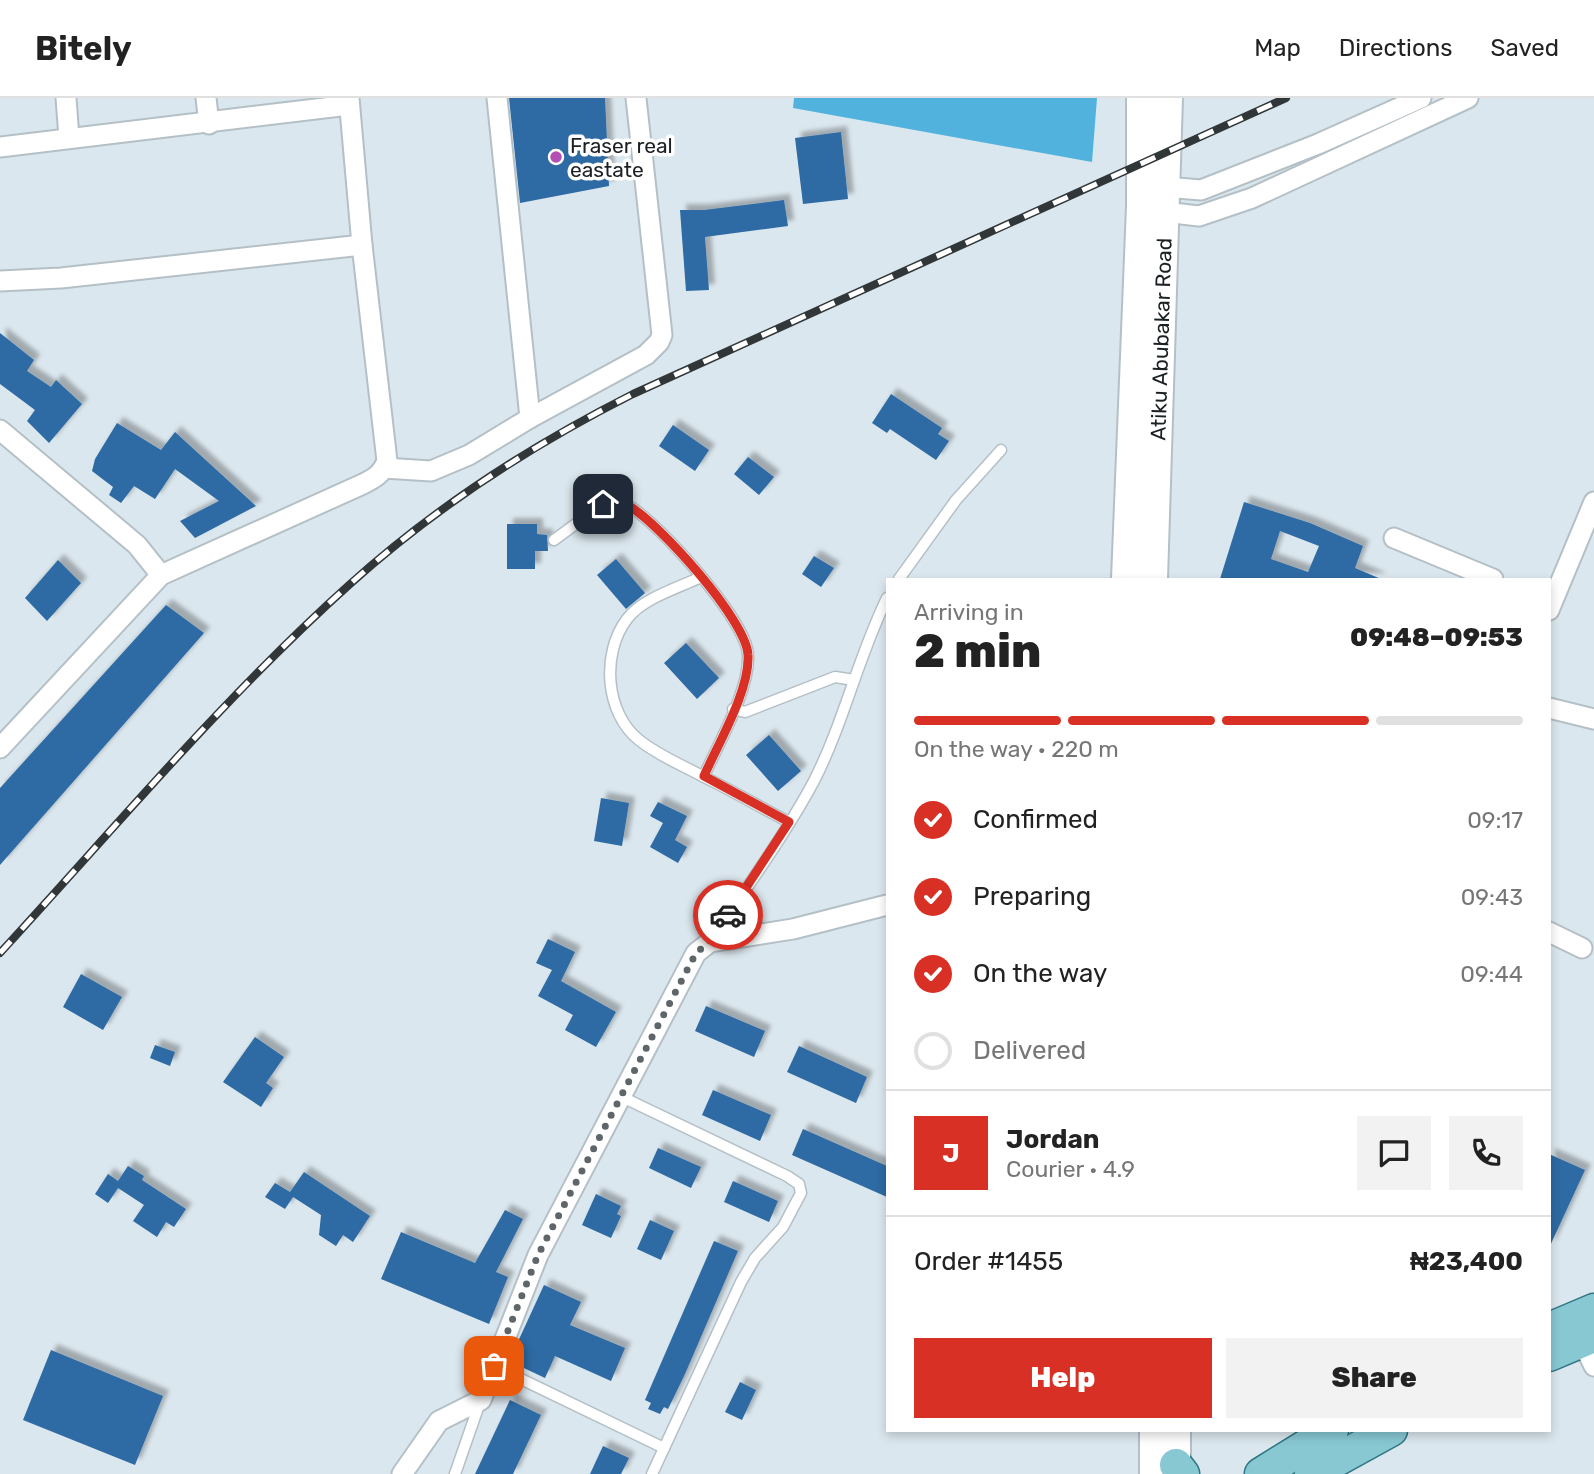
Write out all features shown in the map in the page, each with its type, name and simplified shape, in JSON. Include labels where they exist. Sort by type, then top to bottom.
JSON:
[{"type":"main road","points":[[1551,1328],[1594,1310]]},
{"type":"main road","points":[[1551,1355],[1590,1348]]},
{"type":"main road","points":[[1261,1474],[1329,1432]]},
{"type":"main road","points":[[1311,1474],[1387,1432]]},
{"type":"street","points":[[66,98],[69,138]]},
{"type":"street","points":[[206,98],[209,124]]},
{"type":"street","points":[[497,98],[530,418]]},
{"type":"street","points":[[384,468],[431,471],[469,455],[530,418],[646,355],[661,339],[652,224],[636,98]]},
{"type":"street","points":[[1126,578],[1154,198],[1141,98]]},
{"type":"street","name":"Atiku Abubakar Road","points":[[1153,578],[1154,198],[1168,98]]},
{"type":"street","points":[[1154,198],[1200,190],[1239,177],[1421,98]]},
{"type":"street","points":[[1154,198],[1199,216],[1252,198],[1468,98]]},
{"type":"street","points":[[0,146],[209,124],[349,102],[362,245],[387,461],[379,475],[363,484],[161,575],[0,748]]},
{"type":"street","points":[[0,281],[61,278],[362,245]]},
{"type":"street","points":[[0,430],[137,545],[161,575]]},
{"type":"street","points":[[1551,604],[1594,502]]},
{"type":"street","points":[[1394,538],[1491,578]]},
{"type":"street","points":[[1551,708],[1594,719]]},
{"type":"street","points":[[402,1474],[439,1421],[481,1400],[538,1255],[696,953],[709,942],[793,929],[886,905]]},
{"type":"street","points":[[1551,933],[1582,948]]},
{"type":"street","points":[[1155,1432],[1172,1472]]},
{"type":"street","points":[[1172,1472],[1176,1432]]},
{"type":"lane","points":[[900,578],[956,500],[1001,450]]},
{"type":"lane","points":[[554,540],[603,504],[621,502],[645,518],[726,607],[747,644],[749,657],[746,676],[704,776]]},
{"type":"lane","points":[[701,577],[644,604],[627,619],[610,663],[613,697],[622,722],[637,739],[660,755],[789,822]]},
{"type":"lane","points":[[709,942],[813,782],[834,737],[868,637],[886,600]]},
{"type":"lane","points":[[733,709],[745,712],[835,677],[854,680]]},
{"type":"lane","points":[[622,1097],[787,1176],[799,1184],[801,1193],[783,1227],[755,1258],[741,1282],[652,1474]]},
{"type":"lane","points":[[494,1366],[664,1448]]},
{"type":"lane","points":[[455,1474],[481,1400]]},
{"type":"shaded area","points":[[794,98],[1097,98],[1092,162],[793,108]]},
{"type":"building","name":"Fraser real eastate","points":[[509,98],[605,98],[609,186],[520,203]]},
{"type":"building","points":[[841,132],[848,199],[803,204],[795,138]]},
{"type":"building","points":[[784,200],[788,226],[705,237],[709,290],[686,291],[680,210],[704,210]]},
{"type":"building","points":[[0,333],[34,360],[27,371],[51,387],[56,380],[82,404],[49,443],[27,421],[35,410],[0,384]]},
{"type":"building","points":[[891,394],[942,428],[938,434],[949,441],[936,460],[890,429],[887,433],[872,423]]},
{"type":"building","points":[[117,423],[161,450],[175,432],[256,506],[195,538],[180,521],[219,501],[175,469],[155,499],[134,486],[121,503],[109,495],[113,487],[92,471],[95,459]]},
{"type":"building","points":[[673,425],[709,450],[695,471],[659,446]]},
{"type":"building","points":[[748,457],[774,477],[759,495],[734,474]]},
{"type":"building","points":[[1244,502],[1310,523],[1363,546],[1355,568],[1379,578],[1220,578]],"holes":[[[1280,531],[1319,546],[1308,572],[1271,559]]]},
{"type":"building","points":[[507,524],[537,524],[537,534],[547,535],[548,551],[535,551],[535,569],[507,569]]},
{"type":"building","points":[[814,556],[834,568],[821,587],[802,574]]},
{"type":"building","points":[[616,559],[645,593],[626,609],[597,575]]},
{"type":"building","points":[[58,560],[81,583],[47,621],[25,598]]},
{"type":"building","points":[[166,605],[204,633],[0,865],[0,788]]},
{"type":"building","points":[[686,643],[719,678],[697,699],[664,663]]},
{"type":"building","points":[[769,735],[801,771],[778,791],[746,755]]},
{"type":"building","points":[[601,798],[629,803],[622,846],[594,841]]},
{"type":"building","points":[[658,802],[687,816],[675,840],[687,847],[678,863],[650,847],[663,823],[650,816]]},
{"type":"building","points":[[548,939],[575,952],[561,981],[616,1012],[596,1047],[565,1030],[573,1015],[538,996],[552,970],[536,963]]},
{"type":"building","points":[[81,974],[122,997],[103,1030],[63,1007]]},
{"type":"building","points":[[706,1006],[765,1031],[754,1057],[695,1031]]},
{"type":"building","points":[[255,1037],[284,1057],[266,1083],[273,1088],[261,1107],[223,1082]]},
{"type":"building","points":[[155,1045],[175,1052],[170,1066],[150,1058]]},
{"type":"building","points":[[799,1046],[867,1077],[856,1103],[787,1072]]},
{"type":"building","points":[[713,1090],[771,1115],[760,1141],[702,1115]]},
{"type":"building","points":[[803,1129],[886,1166],[886,1197],[792,1155]]},
{"type":"building","points":[[658,1148],[701,1167],[691,1188],[649,1168]]},
{"type":"building","points":[[1551,1155],[1585,1170],[1551,1244]]},
{"type":"building","points":[[128,1166],[144,1176],[142,1180],[186,1209],[174,1227],[166,1222],[157,1237],[133,1221],[144,1205],[118,1188],[108,1203],[95,1194],[108,1174],[118,1181]]},
{"type":"building","points":[[304,1172],[370,1216],[353,1242],[343,1235],[336,1246],[319,1235],[321,1215],[293,1197],[285,1209],[265,1197],[275,1183],[290,1192]]},
{"type":"building","points":[[733,1181],[778,1201],[769,1222],[724,1202]]},
{"type":"building","points":[[596,1194],[621,1206],[617,1214],[621,1216],[611,1238],[582,1225]]},
{"type":"building","points":[[505,1210],[523,1219],[496,1272],[508,1277],[489,1324],[381,1279],[401,1232],[475,1263]]},
{"type":"building","points":[[650,1220],[674,1231],[661,1260],[637,1249]]},
{"type":"building","points":[[714,1241],[738,1251],[685,1374],[668,1409],[664,1407],[660,1414],[648,1409],[651,1403],[645,1400]]},
{"type":"building","points":[[544,1285],[581,1302],[570,1325],[625,1348],[611,1381],[555,1356],[545,1378],[509,1361]]},
{"type":"building","points":[[51,1350],[163,1396],[135,1465],[23,1420]]},
{"type":"building","points":[[740,1382],[756,1390],[742,1420],[725,1412]]},
{"type":"building","points":[[510,1400],[541,1415],[513,1474],[475,1474]]},
{"type":"building","points":[[603,1446],[629,1458],[621,1474],[590,1474]]},
{"type":"railway","points":[[0,953],[213,718],[303,628],[381,557],[485,480],[558,435],[633,394],[1286,98]]},
{"type":"way so far","points":[[494,1366],[538,1255],[638,1062],[696,953],[709,942],[728,915]]},
{"type":"place","name":"Fraser real eastate","points":[[556,157]]},
{"type":"route","points":[[603,504],[612,500],[621,502],[645,518],[726,607],[747,644],[749,657],[746,676],[704,776],[789,822],[728,915]]}]
